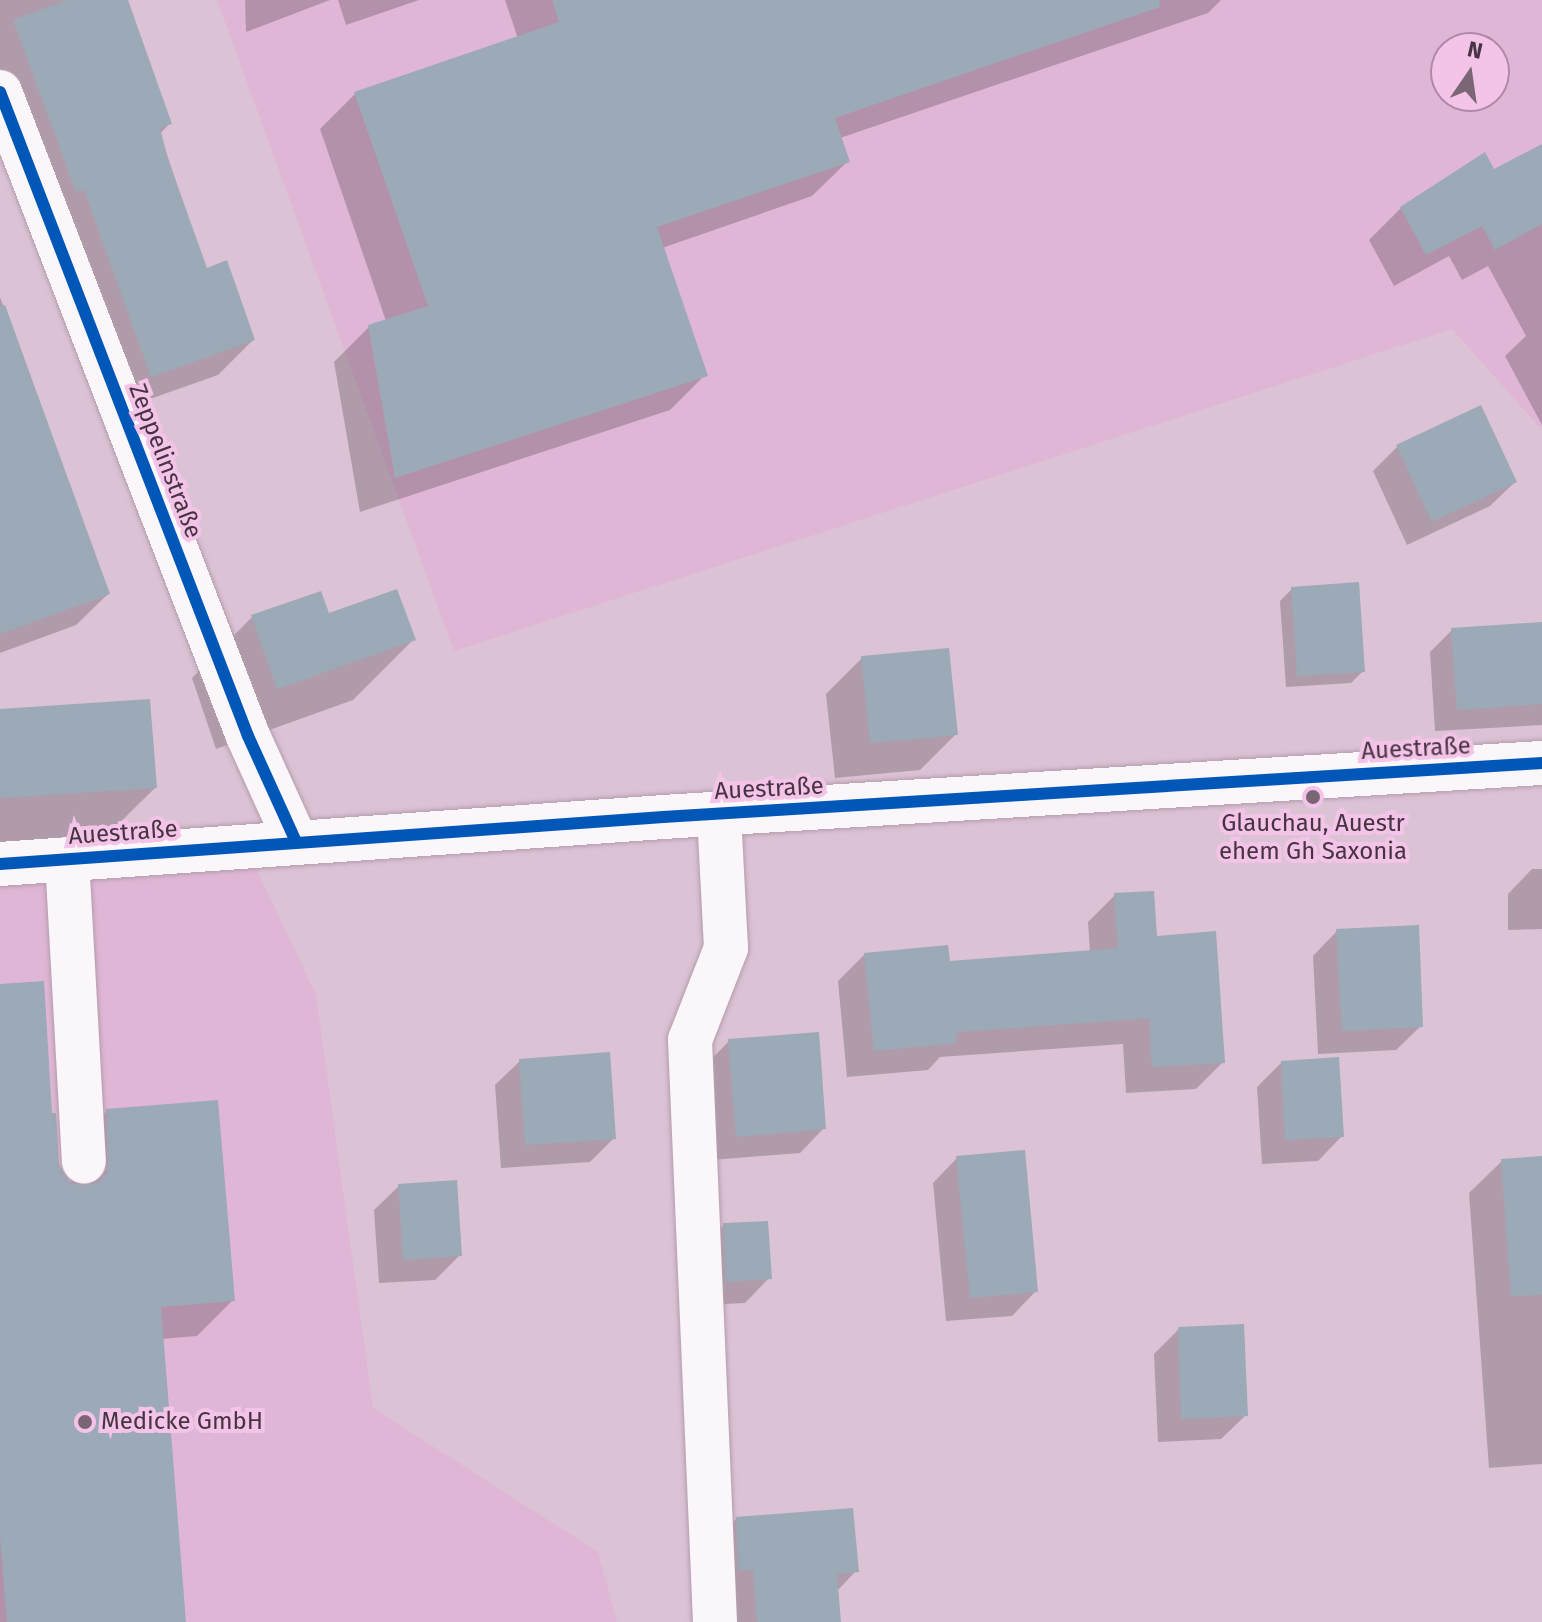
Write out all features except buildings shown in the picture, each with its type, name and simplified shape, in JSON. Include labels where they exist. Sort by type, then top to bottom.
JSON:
[{"type":"street","name":"Zeppelinstraße","points":[[0,92],[242,722],[296,842]]},
{"type":"street","name":"Auestraße","points":[[0,864],[719,814],[1542,763]]},
{"type":"street","points":[[715,1622],[690,1040],[726,948],[719,814]]},
{"type":"street","points":[[67,859],[84,1162]]},
{"type":"shaded area","points":[[217,0],[1542,0],[1542,430],[1452,329],[454,651]]},
{"type":"shaded area","points":[[245,845],[316,995],[373,1408],[598,1552],[617,1622],[0,1622],[0,864]]},
{"type":"cycle path","points":[[0,92],[248,736],[296,842]]},
{"type":"cycle path","points":[[0,864],[663,817],[1542,763]]},
{"type":"place","name":"Glauchau, Auestr ehem Gh Saxonia","points":[[1313,797]]},
{"type":"place","name":"Medicke GmbH","points":[[85,1422]]}]
